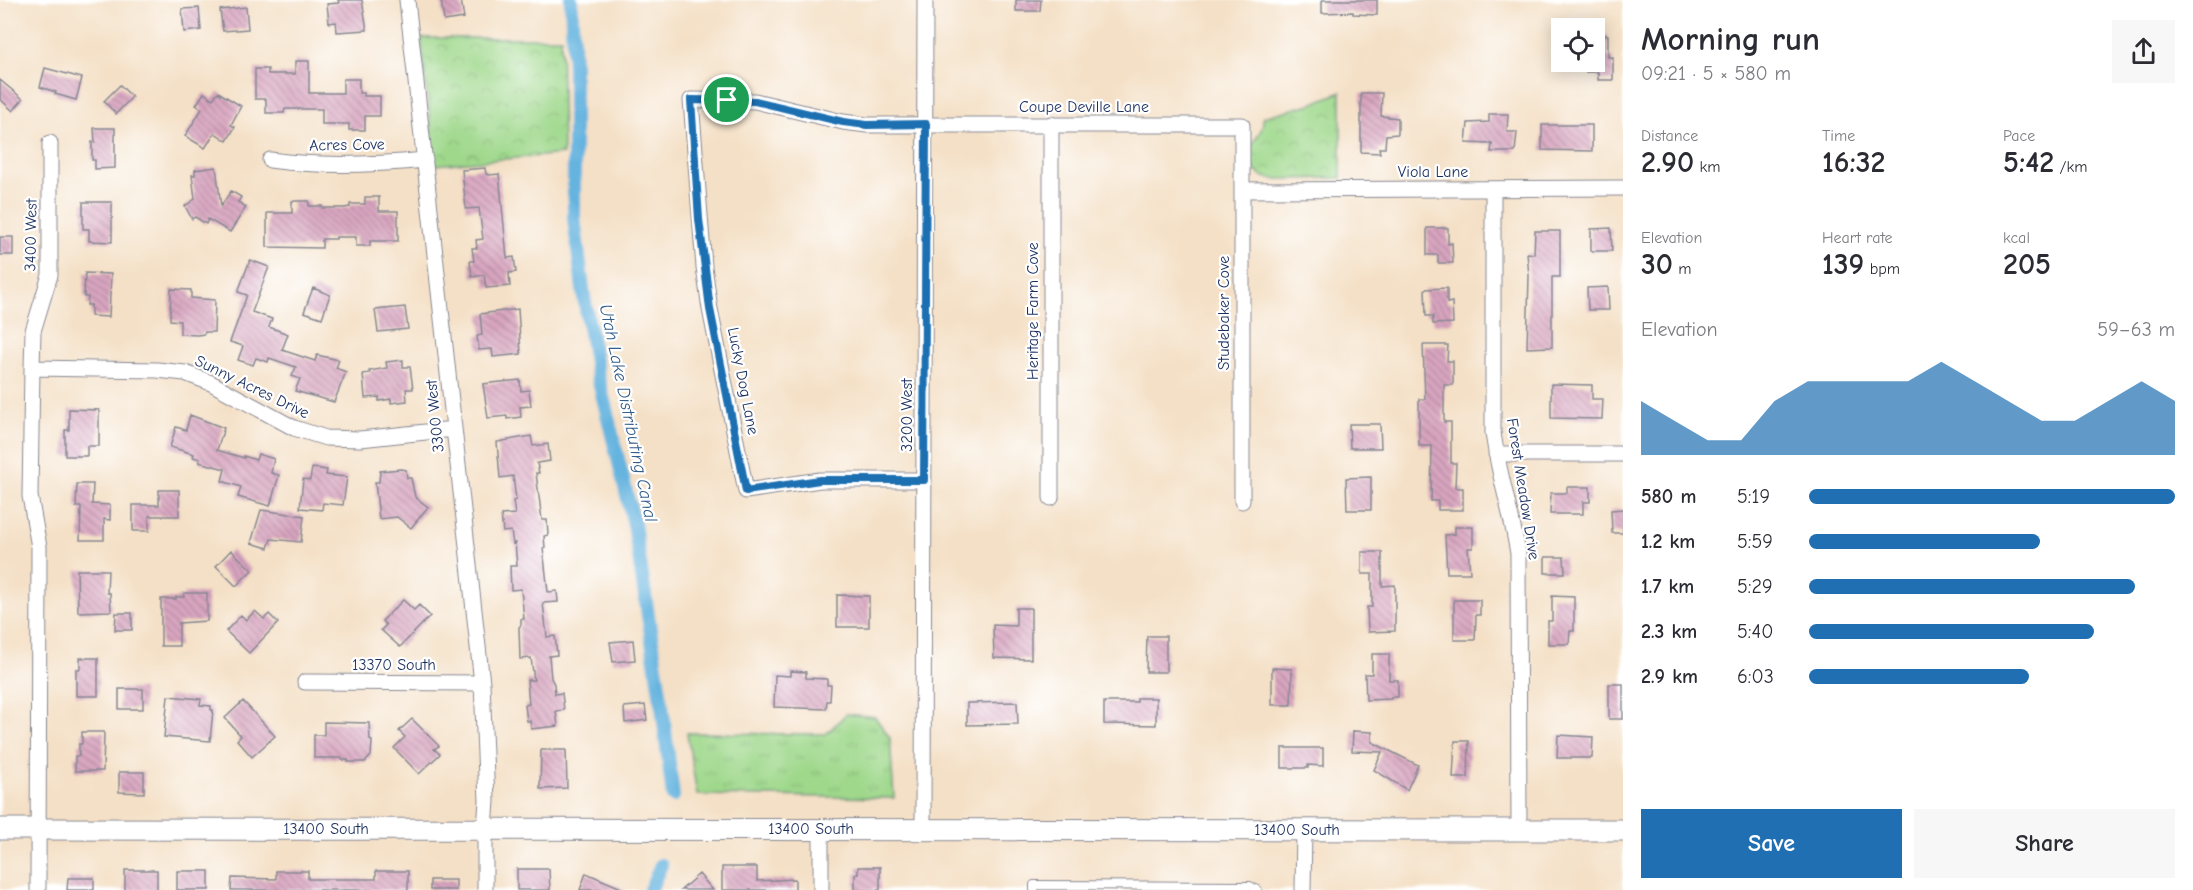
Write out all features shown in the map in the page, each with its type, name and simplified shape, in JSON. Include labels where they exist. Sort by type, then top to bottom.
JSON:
[{"type":"main road","name":"13400 South","points":[[0,829],[1623,830]]},
{"type":"street","name":"3300 West","points":[[407,0],[482,683],[486,779],[485,890]]},
{"type":"street","name":"3200 West","points":[[923,830],[925,0]]},
{"type":"street","name":"Coupe Deville Lane","points":[[691,100],[755,101],[843,122],[867,125],[1242,125]]},
{"type":"street","name":"Lucky Dog Lane","points":[[691,100],[707,288],[746,491],[820,480],[924,480]]},
{"type":"street","name":"Heritage Farm Cove","points":[[1051,124],[1051,498]]},
{"type":"street","name":"Studebaker Cove","points":[[1242,125],[1242,501]]},
{"type":"street","name":"3400 West","points":[[38,890],[39,547],[30,496],[32,368],[33,331],[50,274],[50,143]]},
{"type":"street","name":"Acres Cove","points":[[270,160],[298,164],[380,164],[425,160]]},
{"type":"street","name":"Viola Lane","points":[[1242,190],[1623,188]]},
{"type":"street","name":"Forest Meadow Drive","points":[[1493,190],[1492,408],[1496,454],[1514,526],[1518,554],[1519,830]]},
{"type":"street","name":"Sunny Acres Drive","points":[[32,368],[157,370],[185,373],[211,383],[294,428],[326,438],[360,439],[454,429]]},
{"type":"street","points":[[1496,454],[1623,454]]},
{"type":"street","name":"13370 South","points":[[305,682],[482,683]]},
{"type":"street","points":[[821,830],[821,890]]},
{"type":"street","points":[[1303,890],[1304,830]]},
{"type":"lane","points":[[1034,890],[1034,885],[1250,886],[1257,890]]},
{"type":"green space","points":[[421,38],[561,38],[563,154],[435,165]]},
{"type":"green space","points":[[1341,92],[1341,178],[1271,179],[1255,171],[1250,161],[1250,149],[1262,128],[1263,117],[1311,104]]},
{"type":"green space","points":[[846,714],[875,717],[890,738],[894,798],[697,795],[687,733],[826,734]]},
{"type":"building","points":[[338,0],[362,0],[367,30],[337,32],[336,22],[329,23],[327,4],[339,3]]},
{"type":"building","points":[[441,0],[461,0],[464,18],[444,21]]},
{"type":"building","points":[[1016,0],[1041,0],[1040,11],[1016,11]]},
{"type":"building","points":[[1322,0],[1377,0],[1377,15],[1353,14],[1353,12],[1322,13]]},
{"type":"building","points":[[246,7],[248,29],[223,31],[220,10]]},
{"type":"building","points":[[199,8],[201,30],[184,32],[182,9]]},
{"type":"building","points":[[1605,35],[1608,35],[1608,57],[1613,57],[1613,80],[1598,80],[1598,72],[1605,72]]},
{"type":"building","points":[[295,61],[309,61],[309,93],[343,93],[343,79],[359,79],[359,93],[364,93],[364,96],[380,96],[380,116],[365,116],[365,130],[349,130],[349,124],[322,124],[322,109],[285,109],[284,113],[266,113],[266,99],[255,99],[255,69],[268,69],[268,74],[295,74]]},
{"type":"building","points":[[45,68],[82,78],[76,100],[40,87]]},
{"type":"building","points":[[0,80],[23,99],[13,111],[0,99]]},
{"type":"building","points":[[120,85],[132,97],[116,114],[104,101]]},
{"type":"building","points":[[218,92],[241,106],[231,125],[235,127],[227,141],[215,133],[205,148],[185,136],[202,109],[196,105],[204,93],[213,99]]},
{"type":"building","points":[[1361,93],[1382,93],[1381,116],[1398,118],[1398,134],[1386,135],[1385,148],[1379,148],[1380,153],[1361,152]]},
{"type":"building","points":[[1489,114],[1508,114],[1507,132],[1517,132],[1515,152],[1491,152],[1492,144],[1466,143],[1468,123],[1489,122]]},
{"type":"building","points":[[1542,125],[1592,125],[1592,151],[1542,150]]},
{"type":"building","points":[[94,128],[115,128],[115,168],[95,169],[95,160],[92,160],[92,142],[95,142]]},
{"type":"building","points":[[216,167],[221,206],[231,191],[241,197],[238,202],[246,207],[230,232],[208,219],[206,224],[195,217],[192,219],[185,206],[195,199],[192,175],[195,175],[195,170]]},
{"type":"building","points":[[485,168],[486,174],[499,174],[507,258],[514,257],[516,272],[509,273],[510,286],[486,288],[484,275],[472,277],[470,261],[474,261],[472,248],[477,248],[476,240],[483,239],[479,208],[466,209],[462,170]]},
{"type":"building","points":[[365,197],[379,197],[379,211],[398,211],[398,241],[370,241],[370,246],[356,246],[356,237],[336,237],[336,239],[322,239],[322,248],[267,247],[267,213],[292,213],[292,201],[309,201],[309,206],[322,206],[322,208],[344,208],[350,207],[350,204],[365,204]]},
{"type":"building","points":[[83,202],[112,202],[112,242],[89,241],[89,229],[83,229]]},
{"type":"building","points":[[1427,228],[1448,228],[1448,244],[1452,243],[1453,263],[1438,263],[1438,255],[1427,255]]},
{"type":"building","points":[[1611,228],[1612,251],[1591,251],[1591,229]]},
{"type":"building","points":[[1535,231],[1560,231],[1560,277],[1552,277],[1552,347],[1527,348],[1529,276],[1527,253],[1534,254]]},
{"type":"building","points":[[0,237],[13,237],[13,255],[0,255]]},
{"type":"building","points":[[250,260],[269,267],[252,312],[272,319],[269,327],[288,334],[282,350],[315,361],[317,355],[339,360],[336,368],[346,372],[334,402],[295,391],[300,379],[292,376],[296,367],[269,358],[268,362],[256,358],[253,365],[238,360],[243,346],[230,342],[247,295],[238,292]]},
{"type":"building","points":[[85,273],[111,274],[109,317],[91,316],[91,305],[87,305],[88,297],[84,297]]},
{"type":"building","points":[[1608,287],[1609,310],[1588,310],[1587,288]]},
{"type":"building","points":[[313,288],[330,295],[322,318],[304,312]]},
{"type":"building","points":[[1447,288],[1447,303],[1452,302],[1453,323],[1433,324],[1433,316],[1426,316],[1425,289]]},
{"type":"building","points":[[171,289],[191,290],[191,298],[215,300],[214,332],[197,335],[180,334],[180,321],[170,320]]},
{"type":"building","points":[[405,307],[408,329],[378,332],[375,310]]},
{"type":"building","points":[[518,309],[521,354],[493,357],[492,349],[479,350],[477,336],[482,335],[480,314]]},
{"type":"building","points":[[1423,345],[1448,345],[1447,361],[1453,361],[1453,385],[1444,385],[1444,422],[1451,422],[1451,463],[1456,463],[1455,488],[1463,488],[1463,510],[1438,510],[1438,501],[1431,501],[1432,446],[1419,446],[1419,399],[1425,399]]},
{"type":"building","points":[[403,360],[403,367],[410,367],[413,389],[406,389],[407,401],[391,403],[391,399],[379,401],[379,397],[365,398],[363,374],[387,368],[386,362]]},
{"type":"building","points":[[520,380],[521,391],[529,390],[531,406],[520,407],[521,417],[488,418],[483,384]]},
{"type":"building","points":[[1551,384],[1592,385],[1592,399],[1603,399],[1602,419],[1551,418]]},
{"type":"building","points":[[69,409],[99,410],[99,446],[87,446],[87,456],[65,456],[65,430],[69,430]]},
{"type":"building","points":[[190,415],[224,428],[217,450],[256,460],[258,454],[274,459],[271,473],[279,475],[270,506],[238,497],[241,487],[222,481],[225,469],[199,462],[200,459],[193,457],[194,454],[170,447],[176,427],[186,430]]},
{"type":"building","points":[[1349,424],[1380,424],[1381,448],[1350,448]]},
{"type":"building","points":[[531,436],[533,446],[548,444],[550,461],[537,463],[539,473],[536,473],[542,520],[547,520],[548,535],[544,536],[545,548],[543,548],[548,592],[557,591],[558,602],[543,603],[547,637],[555,636],[557,655],[549,656],[551,678],[555,694],[562,693],[564,710],[556,711],[558,726],[531,729],[530,721],[527,721],[525,705],[529,704],[527,680],[534,680],[531,658],[520,659],[519,627],[521,619],[524,619],[521,589],[511,590],[510,566],[517,566],[515,543],[513,544],[511,531],[503,532],[501,515],[515,514],[513,501],[516,500],[513,476],[500,478],[497,442]]},
{"type":"building","points":[[312,468],[327,470],[326,475],[347,477],[343,505],[323,503],[322,510],[300,508],[303,479],[310,480]]},
{"type":"building","points":[[406,470],[407,478],[411,478],[415,497],[428,507],[411,528],[397,517],[379,519],[375,482],[379,482],[380,471]]},
{"type":"building","points":[[1371,477],[1371,510],[1347,510],[1346,478]]},
{"type":"building","points":[[77,484],[93,484],[92,504],[110,505],[110,520],[104,519],[104,540],[80,540],[81,507],[76,507]]},
{"type":"building","points":[[1567,487],[1590,487],[1590,502],[1583,502],[1583,514],[1550,514],[1551,493],[1567,493]]},
{"type":"building","points":[[159,490],[179,490],[179,516],[149,516],[149,531],[133,531],[133,505],[159,505]]},
{"type":"building","points":[[1623,509],[1623,533],[1612,533],[1611,510]]},
{"type":"building","points":[[261,510],[304,516],[301,542],[271,539],[268,548],[251,543]]},
{"type":"building","points":[[1455,527],[1473,527],[1473,548],[1468,548],[1470,573],[1447,573],[1445,535],[1455,534]]},
{"type":"building","points":[[231,550],[252,570],[236,586],[216,566]]},
{"type":"building","points":[[1362,552],[1382,552],[1382,586],[1395,585],[1395,631],[1368,632],[1367,607],[1372,607],[1372,574],[1362,574]]},
{"type":"building","points":[[1545,557],[1564,557],[1565,573],[1545,573]]},
{"type":"building","points":[[77,570],[108,570],[107,593],[110,593],[111,611],[78,612]]},
{"type":"building","points":[[184,593],[207,593],[207,621],[179,623],[179,646],[161,646],[161,599],[184,597]]},
{"type":"building","points":[[837,595],[869,596],[869,627],[837,627]]},
{"type":"building","points":[[1552,596],[1574,597],[1574,631],[1570,631],[1569,644],[1548,644],[1548,621],[1552,621]]},
{"type":"building","points":[[403,600],[414,610],[419,605],[430,616],[400,647],[381,630],[386,625],[382,621]]},
{"type":"building","points":[[1454,600],[1480,600],[1480,615],[1476,615],[1475,640],[1454,640]]},
{"type":"building","points":[[1016,608],[1031,608],[1031,659],[994,658],[993,625],[1016,626]]},
{"type":"building","points":[[255,611],[264,619],[269,614],[278,623],[249,653],[226,631],[241,615],[246,620]]},
{"type":"building","points":[[116,613],[132,613],[132,630],[115,630]]},
{"type":"building","points":[[1147,636],[1166,636],[1166,672],[1146,672]]},
{"type":"building","points":[[633,640],[635,660],[613,662],[610,642]]},
{"type":"building","points":[[1372,654],[1389,654],[1389,680],[1398,680],[1398,697],[1366,700],[1365,674],[1372,674]]},
{"type":"building","points":[[80,658],[98,658],[98,696],[76,696],[76,669],[80,669]]},
{"type":"building","points":[[1272,668],[1292,669],[1291,705],[1272,705]]},
{"type":"building","points":[[790,671],[806,672],[806,678],[827,679],[827,685],[831,685],[830,701],[827,701],[826,709],[774,707],[775,675],[790,676]]},
{"type":"building","points":[[1609,684],[1623,684],[1623,719],[1609,719]]},
{"type":"building","points":[[119,689],[143,689],[143,709],[119,709]]},
{"type":"building","points":[[168,696],[201,699],[200,705],[211,706],[213,710],[210,741],[164,737]]},
{"type":"building","points":[[1137,698],[1156,698],[1156,725],[1104,724],[1104,702],[1137,702]]},
{"type":"building","points":[[243,701],[275,736],[252,757],[237,740],[241,736],[225,718]]},
{"type":"building","points":[[1017,702],[1018,724],[967,725],[967,703]]},
{"type":"building","points":[[645,705],[647,720],[625,723],[624,707]]},
{"type":"building","points":[[412,719],[439,746],[434,749],[440,754],[419,774],[394,748],[405,737],[399,731]]},
{"type":"building","points":[[324,722],[369,723],[370,740],[372,741],[371,756],[365,762],[348,762],[342,758],[314,758],[314,735],[324,735]]},
{"type":"building","points":[[1353,731],[1372,732],[1372,742],[1418,765],[1407,790],[1374,770],[1382,752],[1352,751]]},
{"type":"building","points":[[82,732],[104,732],[103,771],[75,771],[75,756],[79,756]]},
{"type":"building","points":[[1558,735],[1593,737],[1592,758],[1557,758]]},
{"type":"building","points":[[1455,741],[1469,741],[1468,778],[1453,778]]},
{"type":"building","points":[[1282,748],[1323,748],[1323,766],[1282,768]]},
{"type":"building","points":[[541,750],[566,750],[567,788],[540,789]]},
{"type":"building","points":[[119,772],[144,772],[144,793],[119,792]]},
{"type":"building","points":[[722,867],[757,867],[757,881],[795,879],[795,890],[722,890]]},
{"type":"building","points":[[858,867],[880,867],[880,890],[855,890],[855,874],[858,874]]},
{"type":"building","points":[[517,869],[549,869],[550,890],[517,890]]},
{"type":"building","points":[[125,870],[157,870],[157,890],[125,890]]},
{"type":"building","points":[[177,871],[209,871],[209,890],[177,890]]},
{"type":"building","points":[[276,871],[308,871],[308,879],[376,879],[376,871],[408,871],[408,890],[231,890],[232,878],[276,879]]},
{"type":"building","points":[[586,873],[626,890],[580,890]]},
{"type":"building","points":[[699,874],[713,890],[681,890]]},
{"type":"building","points":[[68,878],[94,878],[94,890],[67,890]]},
{"type":"building","points":[[430,880],[456,880],[456,890],[430,890]]},
{"type":"waterway","name":"Utah Lake Distributing Canal","points":[[571,0],[574,67],[574,218],[584,297],[597,373],[634,524],[662,706],[673,796]]},
{"type":"waterway","name":"Utah Lake Distributing Canal","points":[[650,890],[661,865]]},
{"type":"route","points":[[691,100],[727,100],[755,101],[843,122],[867,125],[926,124],[924,480],[820,480],[746,491],[710,309],[704,267],[691,100]]}]
